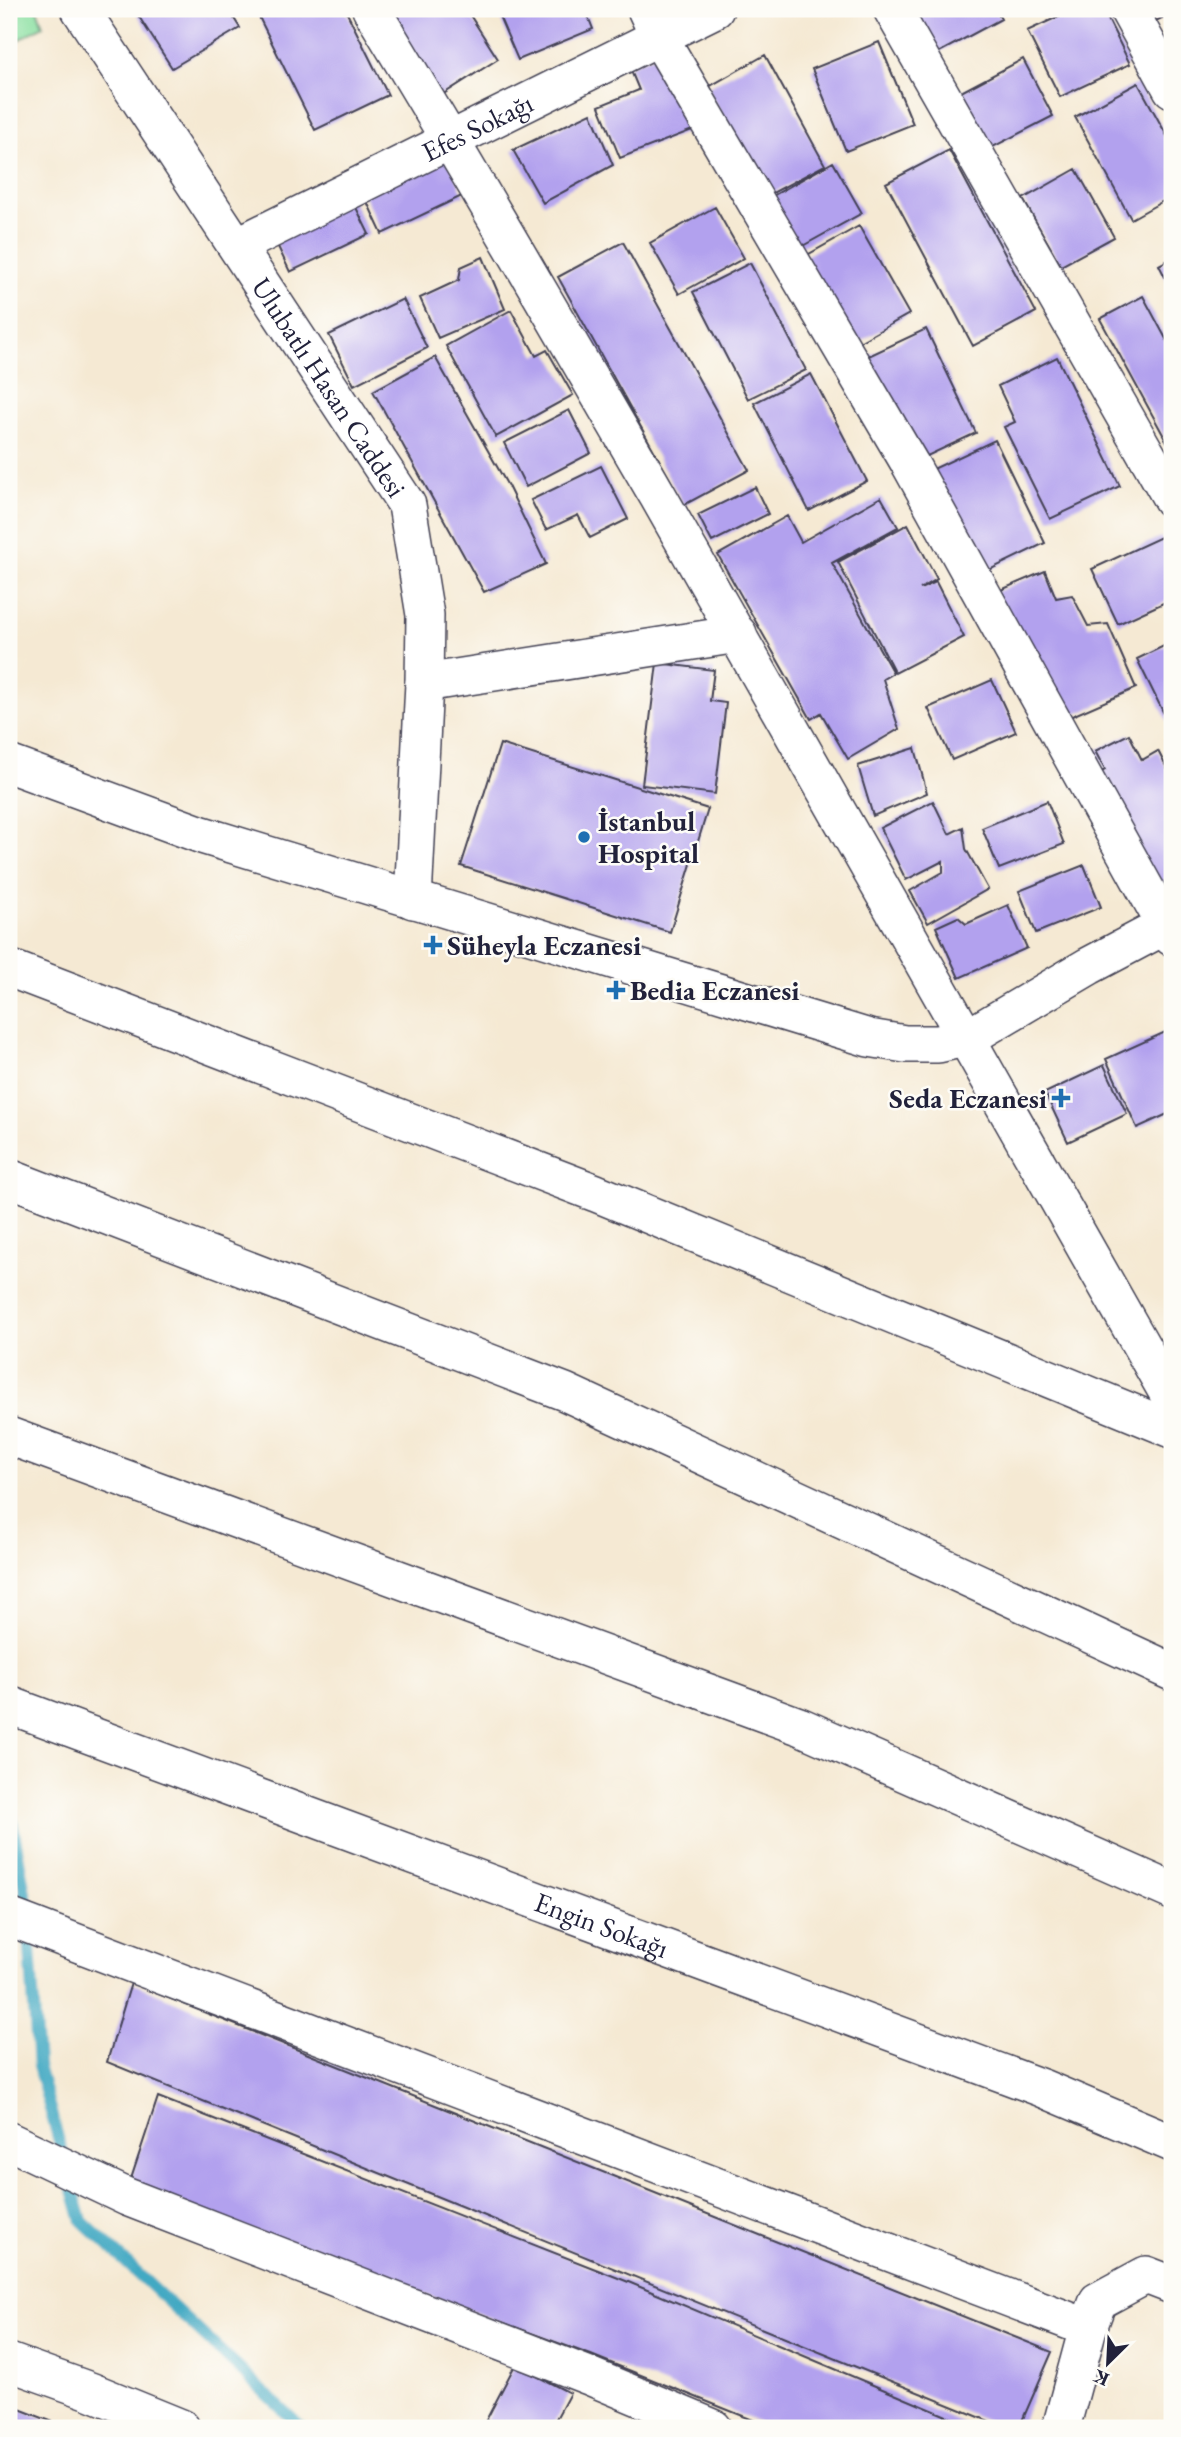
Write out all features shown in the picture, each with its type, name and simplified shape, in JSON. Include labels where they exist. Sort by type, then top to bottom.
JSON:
[{"type":"street","name":"Ulubatlı Hasan Caddesi","points":[[80,9],[407,505],[425,615],[413,900]]},
{"type":"street","points":[[371,9],[452,140],[738,634],[969,1037],[1172,1400]]},
{"type":"street","name":"Efes Sokağı","points":[[237,246],[452,140],[653,23],[715,9]]},
{"type":"street","points":[[892,9],[1172,499]]},
{"type":"street","points":[[1128,9],[1172,89]]},
{"type":"street","points":[[9,764],[202,835],[869,1038],[905,1044],[939,1044],[969,1037],[1089,966],[1170,928],[909,464],[653,23]]},
{"type":"street","points":[[424,683],[738,634]]},
{"type":"street","points":[[9,968],[596,1194],[1172,1429]]},
{"type":"street","points":[[9,1178],[565,1392],[1172,1672]]},
{"type":"street","points":[[9,1436],[799,1726],[1172,1891]]},
{"type":"street","name":"Engin Sokağı","points":[[19,1709],[1042,2088],[1172,2143]]},
{"type":"street","points":[[9,1917],[1088,2328]]},
{"type":"street","points":[[23,2147],[127,2197],[589,2376],[713,2428]]},
{"type":"street","points":[[1061,2428],[1098,2301],[1146,2275],[1172,2285]]},
{"type":"street","points":[[9,2362],[181,2428]]},
{"type":"green space","points":[[9,9],[37,9],[43,26],[9,45]]},
{"type":"building","points":[[134,9],[228,9],[240,28],[172,68]]},
{"type":"building","points":[[255,9],[345,9],[388,95],[315,130]]},
{"type":"building","points":[[380,9],[466,9],[498,59],[437,98]]},
{"type":"building","points":[[496,9],[585,9],[593,29],[518,60]]},
{"type":"building","points":[[912,9],[995,9],[1001,19],[936,54]]},
{"type":"building","points":[[1075,9],[1103,9],[1130,64],[1060,97],[1027,31]]},
{"type":"building","points":[[1149,9],[1172,9],[1172,13],[1156,21]]},
{"type":"building","points":[[879,42],[913,124],[846,151],[812,69]]},
{"type":"building","points":[[664,52],[695,129],[620,158],[599,106],[639,90],[629,66]]},
{"type":"building","points":[[765,55],[825,165],[767,196],[707,88]]},
{"type":"building","points":[[1023,59],[1053,116],[991,148],[961,92]]},
{"type":"building","points":[[1138,83],[1172,145],[1172,196],[1131,219],[1075,117]]},
{"type":"building","points":[[591,113],[613,165],[543,203],[513,150]]},
{"type":"building","points":[[949,150],[1036,312],[973,346],[886,183]]},
{"type":"building","points":[[444,152],[464,195],[382,234],[362,191]]},
{"type":"building","points":[[833,162],[862,213],[799,248],[771,197]]},
{"type":"building","points":[[1076,169],[1114,237],[1061,266],[1023,199]]},
{"type":"building","points":[[350,195],[369,234],[290,272],[271,232]]},
{"type":"building","points":[[715,207],[744,258],[679,294],[650,243]]},
{"type":"building","points":[[859,226],[909,314],[852,346],[802,258]]},
{"type":"building","points":[[623,242],[749,470],[684,505],[558,277]]},
{"type":"building","points":[[483,257],[505,309],[438,338],[420,298],[459,280],[461,267]]},
{"type":"building","points":[[1172,258],[1172,291],[1159,265]]},
{"type":"building","points":[[750,263],[806,370],[748,399],[693,292]]},
{"type":"building","points":[[1143,296],[1172,350],[1172,451],[1100,319]]},
{"type":"building","points":[[403,299],[427,348],[354,385],[329,335]]},
{"type":"building","points":[[511,310],[536,356],[547,350],[573,395],[496,437],[446,346]]},
{"type":"building","points":[[926,329],[976,433],[910,464],[860,360]]},
{"type":"building","points":[[435,357],[508,486],[546,564],[484,592],[373,391]]},
{"type":"building","points":[[1057,357],[1120,486],[1050,519],[1004,427],[1015,422],[998,386]]},
{"type":"building","points":[[811,374],[867,481],[809,511],[754,403]]},
{"type":"building","points":[[569,410],[591,453],[526,487],[504,443]]},
{"type":"building","points":[[995,440],[1045,543],[979,575],[929,471]]},
{"type":"building","points":[[601,466],[628,519],[590,538],[578,515],[546,530],[531,500]]},
{"type":"building","points":[[755,487],[768,514],[712,542],[698,515]]},
{"type":"building","points":[[881,497],[898,527],[832,563],[893,673],[883,679],[899,729],[848,759],[821,713],[811,719],[718,555],[787,516],[801,542]]},
{"type":"building","points":[[908,524],[937,579],[920,589],[936,582],[964,637],[895,673],[838,562]]},
{"type":"building","points":[[1161,537],[1172,561],[1172,599],[1118,624],[1092,569]]},
{"type":"building","points":[[1045,571],[1056,598],[1072,595],[1088,626],[1108,624],[1136,688],[1063,720],[994,593]]},
{"type":"building","points":[[1172,642],[1172,730],[1137,659]]},
{"type":"building","points":[[657,663],[714,670],[710,701],[726,703],[715,794],[642,785]]},
{"type":"building","points":[[992,680],[1016,732],[952,760],[928,708]]},
{"type":"building","points":[[1129,734],[1142,760],[1158,751],[1172,778],[1172,893],[1154,903],[1090,778],[1105,770],[1095,751]]},
{"type":"building","name":"İstanbul Hospital","points":[[500,744],[708,809],[670,932],[461,866]]},
{"type":"building","points":[[915,748],[927,793],[873,816],[858,766]]},
{"type":"building","points":[[933,801],[949,834],[963,827],[966,849],[988,889],[928,923],[910,891],[943,872],[943,861],[906,880],[880,828]]},
{"type":"building","points":[[1047,801],[1064,844],[999,869],[982,828]]},
{"type":"building","points":[[1084,865],[1101,907],[1036,933],[1019,891]]},
{"type":"building","points":[[1008,905],[1027,948],[959,978],[936,927],[958,917],[966,924]]},
{"type":"building","points":[[1172,1029],[1172,1112],[1137,1128],[1106,1059]]},
{"type":"building","points":[[1104,1065],[1127,1114],[1068,1142],[1045,1093]]},
{"type":"building","points":[[131,1983],[1052,2352],[1019,2428],[1006,2428],[107,2062]]},
{"type":"building","points":[[158,2097],[626,2281],[975,2428],[773,2428],[591,2355],[129,2185]]},
{"type":"building","points":[[515,2365],[570,2393],[551,2428],[482,2428]]},
{"type":"building","points":[[9,2405],[61,2425],[60,2428],[9,2428]]},
{"type":"waterway","points":[[9,1804],[27,1904],[38,2066],[64,2159]]},
{"type":"waterway","points":[[69,2176],[82,2221],[302,2428]]},
{"type":"place","name":"İstanbul Hospital","points":[[584,837]]},
{"type":"place","name":"Süheyla Eczanesi","points":[[433,945]]},
{"type":"place","name":"Bedia Eczanesi","points":[[616,990]]},
{"type":"place","name":"Seda Eczanesi","points":[[1061,1098]]}]
